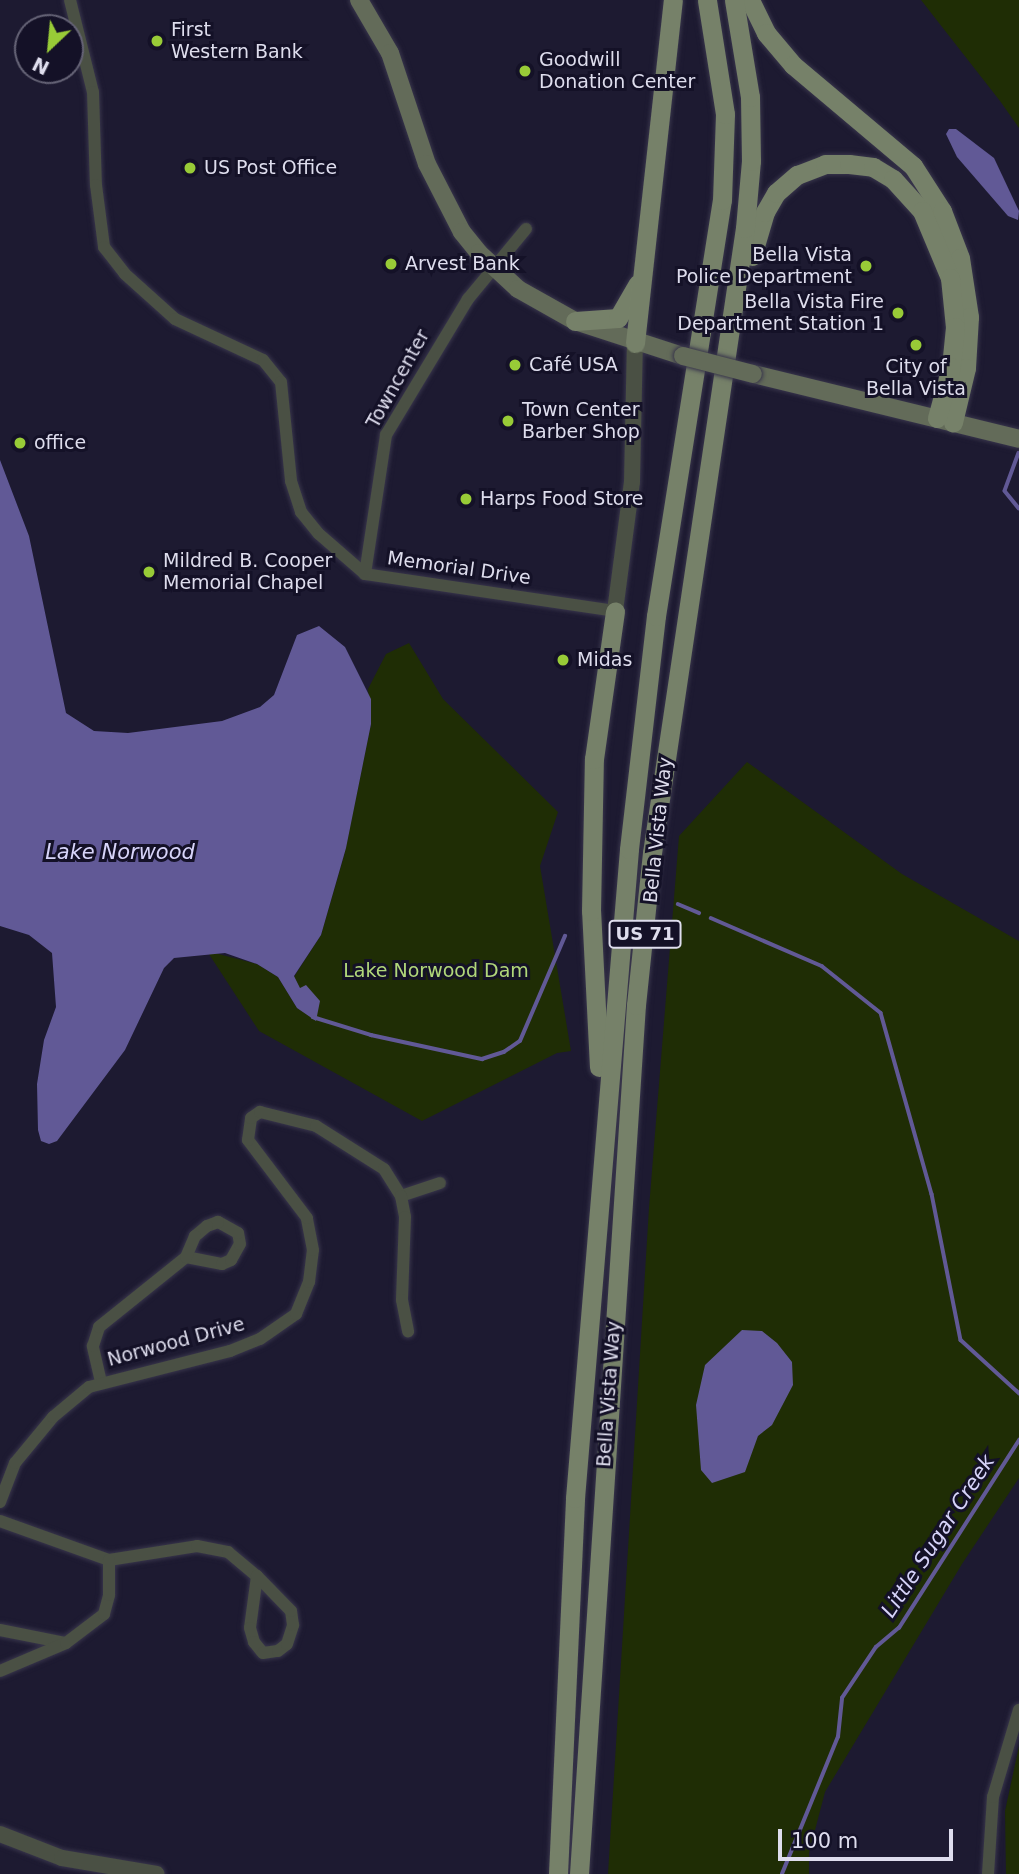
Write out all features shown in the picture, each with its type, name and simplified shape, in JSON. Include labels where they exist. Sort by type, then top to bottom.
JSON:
[{"type":"main road","points":[[359,0],[390,53],[427,164],[445,202],[462,232],[495,269],[518,289],[575,321],[635,343],[1019,439]]},
{"type":"main road","points":[[635,343],[673,0]]},
{"type":"main road","name":"Bella Vista Way","points":[[558,1874],[575,1498],[602,1139],[656,615],[722,200],[725,114],[707,0]]},
{"type":"main road","name":"Bella Vista Way","points":[[579,1874],[636,1004],[652,853],[714,438],[751,161],[750,97],[734,0]]},
{"type":"main road","points":[[750,0],[766,33],[793,65],[913,166],[942,211],[960,258],[969,317],[965,368],[945,420]]},
{"type":"main road","points":[[714,438],[737,355],[756,237],[765,212],[776,193],[797,175],[825,164],[873,167],[893,179],[922,211],[950,278],[955,327],[945,420]]},
{"type":"main road","points":[[575,321],[618,318],[632,299],[643,270]]},
{"type":"main road","points":[[602,1139],[592,911],[594,760],[615,611]]},
{"type":"street","name":"Memorial Drive","points":[[70,0],[93,92],[104,247],[125,274],[175,319],[263,360],[281,382],[291,481],[302,512],[319,534],[365,574],[615,611]]},
{"type":"street","name":"Towncenter","points":[[365,574],[386,435],[442,338],[526,229]]},
{"type":"street","points":[[615,611],[632,482],[635,343]]},
{"type":"street","name":"Norwood Drive","points":[[0,1502],[15,1464],[53,1417],[101,1382],[230,1351],[260,1339],[296,1314],[309,1282],[313,1250],[307,1218],[248,1140],[251,1118],[260,1112],[295,1118],[340,1138],[384,1169],[401,1196]]},
{"type":"street","points":[[408,1331],[402,1300],[401,1196],[440,1183]]},
{"type":"street","points":[[101,1382],[93,1346],[99,1327],[186,1258]]},
{"type":"street","points":[[0,1521],[109,1559],[197,1546],[228,1552],[257,1576],[291,1611],[293,1625],[287,1644],[278,1651],[263,1653],[250,1628],[257,1576]]},
{"type":"street","points":[[0,1671],[66,1643],[104,1614],[110,1595],[109,1559]]},
{"type":"street","points":[[0,1630],[66,1643]]},
{"type":"street","points":[[988,1874],[993,1797],[1019,1710]]},
{"type":"street","points":[[0,1833],[62,1858],[157,1874]]},
{"type":"green space","points":[[921,0],[1019,0],[1019,128],[1000,101]]},
{"type":"green space","name":"Lake Norwood Dam","points":[[409,643],[443,699],[558,812],[540,866],[571,1051],[557,1053],[422,1121],[259,1031],[207,951],[257,964],[278,977],[297,1008],[316,1020],[294,977],[321,935],[344,856],[371,724],[368,689],[386,654]]},
{"type":"green space","points":[[747,762],[902,874],[1019,941],[1019,1478],[962,1564],[825,1792],[809,1853],[809,1874],[608,1874],[649,1208],[679,836]]},
{"type":"green space","points":[[1019,1746],[1019,1874],[1006,1874],[1005,1811]]},
{"type":"water","points":[[949,129],[956,129],[994,158],[1019,211],[1018,220],[1008,216],[957,157],[946,134]]},
{"type":"water","name":"Lake Norwood","points":[[0,460],[29,536],[66,713],[94,731],[128,733],[222,721],[260,707],[274,695],[297,635],[319,626],[345,647],[371,699],[371,724],[346,848],[321,935],[294,976],[300,988],[306,985],[320,1001],[316,1021],[297,1008],[278,977],[257,964],[225,953],[174,958],[164,968],[125,1050],[57,1141],[49,1144],[41,1141],[38,1130],[37,1084],[44,1040],[56,1007],[52,953],[29,935],[0,926]]},
{"type":"water","points":[[742,1330],[762,1331],[777,1343],[792,1362],[793,1385],[772,1425],[758,1436],[745,1472],[712,1483],[701,1470],[696,1405],[705,1365]]},
{"type":"waterway","name":"Little Sugar Creek","points":[[1019,453],[1005,491],[1019,508]]},
{"type":"waterway","points":[[678,904],[699,913]]},
{"type":"waterway","points":[[711,918],[822,966],[881,1013],[932,1194],[961,1340],[1019,1393]]},
{"type":"waterway","points":[[313,1017],[371,1035],[482,1059],[504,1052],[520,1041],[565,936]]},
{"type":"waterway","name":"Little Sugar Creek","points":[[782,1874],[838,1737],[842,1698],[876,1647],[899,1628],[1019,1440]]},
{"type":"place","name":"First Western Bank","points":[[157,41]]},
{"type":"place","name":"Goodwill Donation Center","points":[[525,71]]},
{"type":"place","name":"US Post Office","points":[[190,168]]},
{"type":"place","name":"Arvest Bank","points":[[391,264]]},
{"type":"place","name":"Bella Vista Police Department","points":[[866,266]]},
{"type":"place","name":"Bella Vista Fire Department Station 1","points":[[898,313]]},
{"type":"place","name":"City of Bella Vista","points":[[916,345]]},
{"type":"place","name":"Café USA","points":[[515,365]]},
{"type":"place","name":"Town Center Barber Shop","points":[[508,421]]},
{"type":"place","name":"office","points":[[20,443]]},
{"type":"place","name":"Harps Food Store","points":[[466,499]]},
{"type":"place","name":"Mildred B. Cooper Memorial Chapel","points":[[149,572]]},
{"type":"place","name":"Midas","points":[[563,660]]}]
